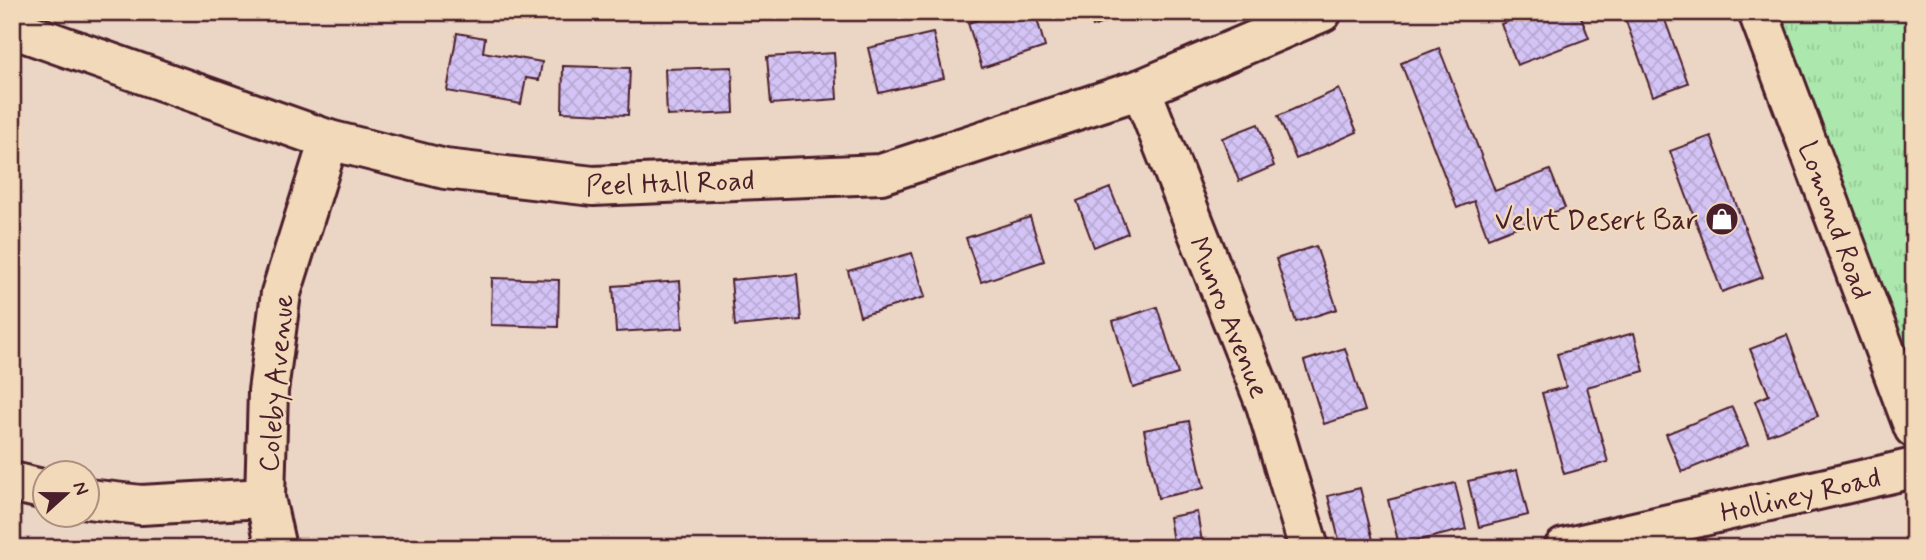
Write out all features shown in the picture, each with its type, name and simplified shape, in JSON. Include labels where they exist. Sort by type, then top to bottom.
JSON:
[{"type":"street","name":"Peel Hall Road","points":[[12,28],[329,140],[445,169],[593,186],[881,174],[1141,89],[1322,12]]},
{"type":"street","name":"Lomond Road","points":[[1758,12],[1914,428]]},
{"type":"street","name":"Munro Avenue","points":[[1141,89],[1266,405],[1309,548]]},
{"type":"street","name":"Coleby Avenue","points":[[276,548],[265,498],[268,391],[281,293],[329,140]]},
{"type":"street","name":"Holliney Road","points":[[1564,548],[1914,468]]},
{"type":"street","points":[[12,482],[32,487]]},
{"type":"street","points":[[102,501],[141,505],[265,498]]},
{"type":"green space","points":[[1758,12],[1914,12],[1914,428]]},
{"type":"building","points":[[1001,12],[1035,12],[1045,47],[982,68],[968,23]]},
{"type":"building","points":[[1087,12],[1128,12],[1093,27]]},
{"type":"building","points":[[1532,12],[1579,12],[1589,38],[1517,65],[1501,24]]},
{"type":"building","points":[[1606,12],[1662,12],[1688,83],[1653,96],[1623,13],[1608,18]]},
{"type":"building","points":[[457,33],[485,38],[483,52],[542,62],[539,80],[526,78],[521,104],[447,91]]},
{"type":"building","points":[[933,33],[944,78],[879,93],[868,48]]},
{"type":"building","points":[[1439,48],[1495,191],[1550,170],[1565,208],[1488,238],[1474,201],[1457,208],[1401,63]]},
{"type":"building","points":[[834,53],[837,99],[771,104],[767,57]]},
{"type":"building","points":[[563,66],[630,68],[628,115],[562,112]]},
{"type":"building","points":[[732,67],[734,113],[667,116],[665,69]]},
{"type":"building","points":[[1339,89],[1357,132],[1296,159],[1278,116]]},
{"type":"building","points":[[1258,124],[1274,166],[1239,181],[1222,138]]},
{"type":"building","points":[[1711,136],[1763,277],[1722,292],[1670,151]]},
{"type":"building","points":[[1110,188],[1128,233],[1094,247],[1077,201]]},
{"type":"building","points":[[1030,217],[1044,261],[981,282],[966,238]]},
{"type":"building","points":[[1316,246],[1337,309],[1296,322],[1276,259]]},
{"type":"building","points":[[912,253],[925,297],[860,316],[848,271]]},
{"type":"building","points":[[797,274],[801,320],[735,326],[731,280]]},
{"type":"building","points":[[492,278],[559,280],[558,327],[491,325]]},
{"type":"building","points":[[680,281],[683,328],[616,332],[613,286]]},
{"type":"building","points":[[1157,307],[1178,374],[1133,388],[1113,321]]},
{"type":"building","points":[[1634,333],[1644,371],[1587,387],[1608,462],[1564,474],[1542,393],[1566,387],[1557,354]]},
{"type":"building","points":[[1787,335],[1818,416],[1768,435],[1755,401],[1769,395],[1750,349]]},
{"type":"building","points":[[1345,348],[1365,411],[1324,424],[1304,361]]},
{"type":"building","points":[[1732,407],[1748,445],[1682,472],[1666,434]]},
{"type":"building","points":[[1189,421],[1204,488],[1158,498],[1144,430]]},
{"type":"building","points":[[1517,470],[1528,515],[1479,527],[1468,481]]},
{"type":"building","points":[[1455,483],[1466,529],[1399,545],[1388,500]]},
{"type":"building","points":[[1360,488],[1375,548],[1341,548],[1328,496]]},
{"type":"building","points":[[1197,512],[1203,548],[1174,548],[1169,517]]},
{"type":"place","name":"Velvt Desert Bar","points":[[1722,219]]}]
